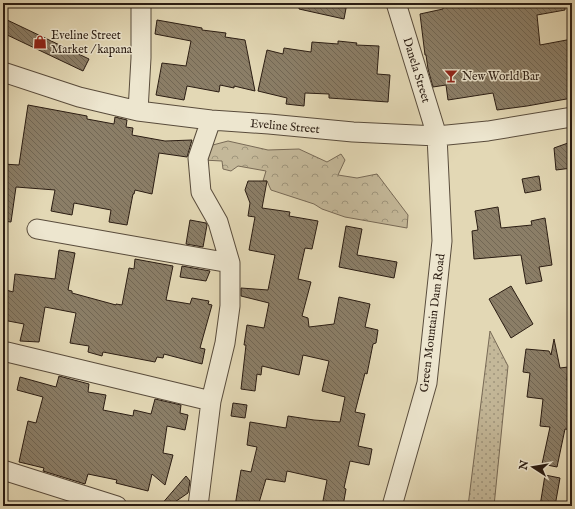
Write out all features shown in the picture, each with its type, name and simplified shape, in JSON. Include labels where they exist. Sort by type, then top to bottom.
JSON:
[{"type":"street","points":[[138,111],[141,58],[141,3]]},
{"type":"street","name":"Danela Street","points":[[396,3],[437,136]]},
{"type":"street","name":"Eveline Street","points":[[3,72],[79,97],[138,111],[211,120],[353,132],[437,136],[488,131],[572,117]]},
{"type":"street","points":[[198,506],[211,401],[225,343],[230,306],[230,263],[218,222],[201,192],[198,158],[211,120]]},
{"type":"street","name":"Green Mountain Dam Road","points":[[392,506],[427,383],[442,242],[437,136]]},
{"type":"street","points":[[37,229],[230,263]]},
{"type":"street","points":[[7,352],[211,401]]},
{"type":"street","points":[[3,470],[117,506]]},
{"type":"green space","points":[[228,141],[268,150],[299,149],[327,162],[341,154],[345,160],[338,175],[357,178],[377,174],[408,215],[407,228],[345,217],[322,209],[314,204],[271,190],[267,181],[263,181],[266,171],[238,166],[231,171],[223,169],[222,161],[203,160],[209,146]]},
{"type":"green space","points":[[490,331],[508,366],[494,506],[468,506]]},
{"type":"building","points":[[299,3],[347,3],[344,19],[299,9]]},
{"type":"building","points":[[443,3],[565,3],[565,10],[537,15],[540,45],[572,39],[572,98],[497,110],[493,93],[448,100],[446,85],[433,87],[425,55],[420,14],[443,9]]},
{"type":"building","points":[[3,18],[89,59],[83,71],[3,33]]},
{"type":"building","points":[[157,20],[202,28],[202,30],[226,33],[225,37],[245,40],[255,91],[234,86],[234,88],[220,85],[219,92],[187,86],[184,100],[156,95],[162,63],[186,66],[191,41],[155,34]]},
{"type":"building","points":[[338,41],[357,43],[356,45],[379,46],[377,74],[390,75],[388,102],[329,98],[329,94],[305,93],[304,106],[286,104],[287,98],[258,91],[267,50],[283,54],[284,48],[311,52],[312,42],[338,44]]},
{"type":"building","points":[[28,105],[87,116],[87,119],[114,124],[115,117],[127,120],[126,127],[133,128],[132,135],[165,141],[192,140],[187,157],[159,153],[152,194],[135,190],[127,225],[109,222],[111,210],[74,203],[72,215],[51,211],[55,190],[16,187],[11,222],[3,221],[3,164],[19,165]]},
{"type":"building","points":[[568,143],[572,168],[556,170],[554,148]]},
{"type":"building","points":[[539,176],[541,190],[525,193],[522,179]]},
{"type":"building","points":[[248,181],[267,181],[262,208],[290,212],[289,216],[318,221],[312,249],[305,248],[298,279],[311,282],[302,316],[308,318],[309,327],[334,324],[339,297],[370,304],[365,327],[378,330],[376,343],[373,344],[367,374],[365,373],[355,412],[365,414],[358,446],[372,449],[369,465],[350,461],[344,488],[346,489],[343,506],[322,506],[327,480],[287,471],[285,482],[266,479],[258,506],[235,506],[241,470],[251,472],[257,447],[247,445],[250,422],[286,428],[288,416],[340,422],[345,397],[322,391],[329,361],[303,355],[299,375],[262,366],[261,375],[257,374],[255,391],[241,389],[247,325],[264,328],[269,303],[241,296],[241,288],[268,290],[275,255],[249,250],[255,217],[248,216],[250,203],[245,190]]},
{"type":"building","points":[[498,207],[501,228],[532,225],[531,221],[545,218],[552,265],[539,267],[542,281],[526,284],[521,255],[474,259],[472,231],[478,230],[475,211]]},
{"type":"building","points":[[190,220],[206,223],[207,225],[203,247],[186,244]]},
{"type":"building","points":[[346,226],[362,229],[357,255],[397,262],[394,278],[339,267]]},
{"type":"building","points":[[59,250],[75,253],[68,290],[72,291],[72,293],[116,305],[122,305],[129,268],[134,269],[135,259],[173,266],[166,300],[190,304],[192,298],[209,301],[208,304],[212,305],[200,348],[205,349],[202,364],[164,354],[163,358],[157,357],[155,362],[103,352],[102,356],[88,352],[89,346],[70,343],[76,313],[45,307],[39,342],[20,341],[24,324],[3,320],[3,289],[13,292],[15,274],[55,279]]},
{"type":"building","points":[[182,266],[210,271],[206,281],[180,277]]},
{"type":"building","points":[[511,286],[533,324],[511,338],[489,299]]},
{"type":"building","points":[[554,339],[560,368],[568,367],[567,380],[572,380],[569,405],[572,405],[572,430],[565,429],[557,467],[542,464],[550,427],[540,426],[543,399],[527,397],[530,373],[523,372],[526,349],[549,351],[551,355]]},
{"type":"building","points":[[59,376],[89,384],[88,392],[106,395],[103,410],[133,416],[134,410],[151,414],[155,399],[181,405],[180,413],[188,415],[185,430],[167,426],[163,453],[173,455],[165,485],[152,474],[148,491],[116,483],[117,480],[88,474],[85,484],[43,471],[44,468],[19,462],[28,421],[36,423],[43,397],[17,390],[20,377],[56,387]]},
{"type":"building","points":[[233,403],[247,405],[245,418],[231,416]]},
{"type":"building","points":[[545,475],[560,478],[555,506],[540,506]]},
{"type":"building","points":[[186,476],[190,481],[188,493],[169,506],[160,506]]},
{"type":"place","name":"Eveline Street Market / kapana","points":[[40,42]]},
{"type":"place","name":"New World Bar","points":[[451,76]]}]
